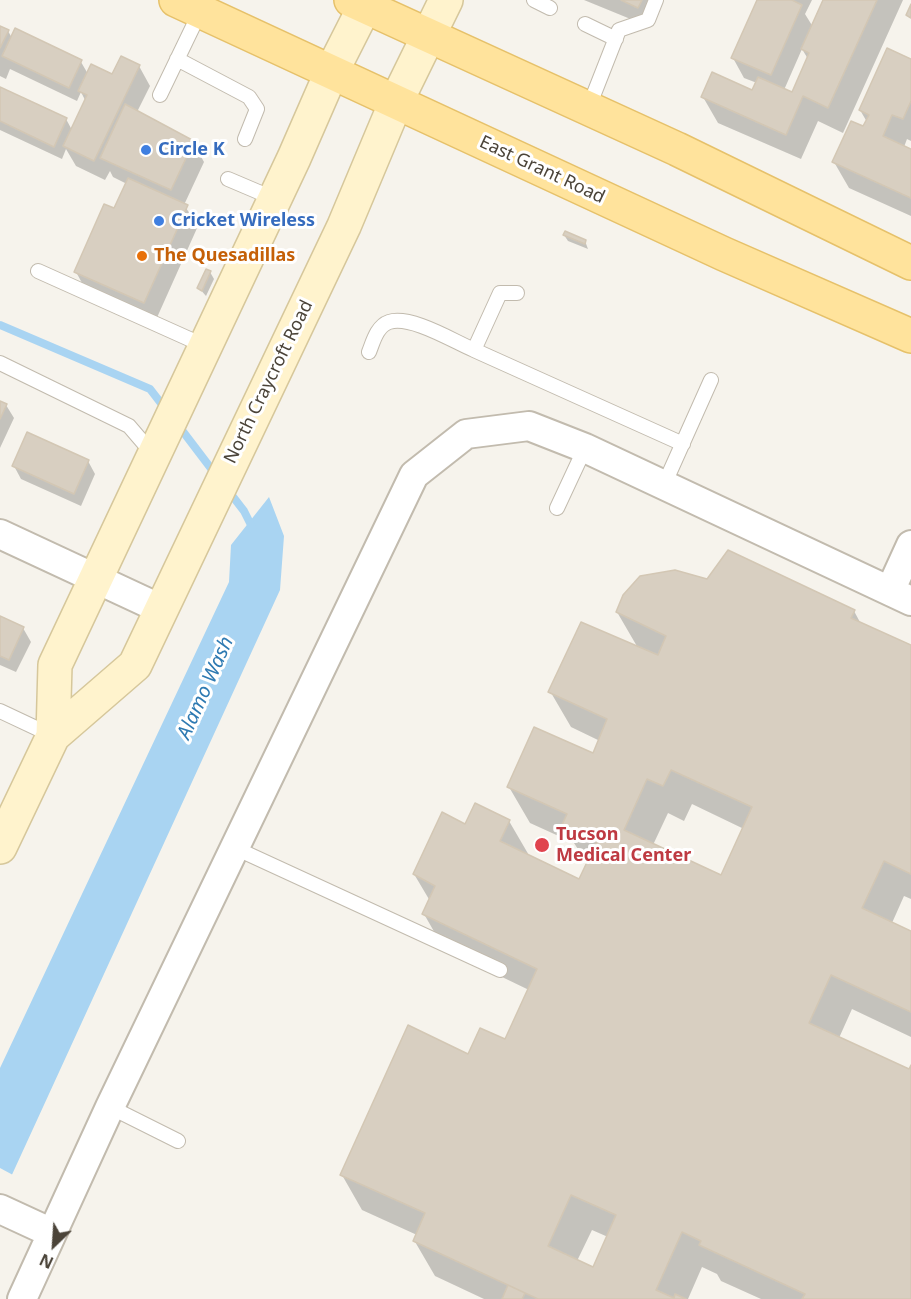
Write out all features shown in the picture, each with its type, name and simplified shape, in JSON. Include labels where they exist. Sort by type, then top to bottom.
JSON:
[{"type":"main road","name":"North Craycroft Road","points":[[0,847],[53,736],[135,665],[344,226],[396,102],[446,0]]},
{"type":"main road","name":"North Craycroft Road","points":[[53,736],[55,665],[94,578],[275,199],[362,2]]},
{"type":"main road","points":[[362,2],[428,36],[588,109],[911,263]]},
{"type":"main road","name":"East Grant Road","points":[[188,6],[724,254],[911,336]]},
{"type":"street","points":[[22,1299],[110,1107],[414,475],[466,434],[529,426],[585,448],[900,596],[911,546]]},
{"type":"street","points":[[0,534],[161,609]]},
{"type":"street","points":[[0,1209],[52,1233]]},
{"type":"lane","points":[[534,0],[550,8]]},
{"type":"lane","points":[[588,109],[619,30],[648,20],[656,0]]},
{"type":"lane","points":[[160,95],[177,59],[188,6]]},
{"type":"lane","points":[[585,24],[616,39]]},
{"type":"lane","points":[[177,59],[249,96],[257,109],[245,139]]},
{"type":"lane","points":[[228,179],[275,199]]},
{"type":"lane","points":[[38,271],[205,346]]},
{"type":"lane","points":[[474,350],[500,293],[517,293]]},
{"type":"lane","points":[[369,352],[377,332],[388,322],[408,321],[682,444]]},
{"type":"lane","points":[[0,363],[129,426],[154,452]]},
{"type":"lane","points":[[664,485],[711,380]]},
{"type":"lane","points":[[557,508],[585,448]]},
{"type":"lane","points":[[0,711],[53,736]]},
{"type":"lane","points":[[235,848],[500,970]]},
{"type":"lane","points":[[110,1107],[178,1141]]},
{"type":"water","name":"Alamo Wash","points":[[269,497],[284,536],[280,590],[10,1179],[0,1207],[0,1068],[229,582],[231,545]]},
{"type":"pier","points":[[0,1168],[13,1175],[0,1207]]},
{"type":"building","points":[[621,0],[642,0],[638,8]]},
{"type":"building","points":[[757,0],[792,0],[802,5],[771,75],[731,58]]},
{"type":"building","points":[[823,0],[877,0],[828,108],[803,96],[786,135],[701,97],[712,72],[752,90],[758,77],[792,92],[809,53],[801,49]]},
{"type":"building","points":[[911,4],[911,18],[906,15]]},
{"type":"building","points":[[0,26],[9,30],[0,48]]},
{"type":"building","points":[[15,28],[82,60],[69,88],[2,56]]},
{"type":"building","points":[[887,48],[911,59],[911,101],[903,119],[892,115],[883,136],[911,149],[911,198],[832,162],[851,121],[863,126],[869,115],[859,110]]},
{"type":"building","points":[[121,56],[140,65],[94,161],[63,146],[87,95],[78,91],[91,64],[112,74]]},
{"type":"building","points":[[0,87],[67,118],[54,147],[0,121]]},
{"type":"building","name":"Circle K","points":[[125,104],[194,141],[171,190],[100,158]]},
{"type":"building","points":[[128,178],[188,205],[144,303],[74,272],[104,204],[114,208]]},
{"type":"building","points":[[565,231],[586,240],[585,244],[563,235]]},
{"type":"building","points":[[206,269],[211,271],[202,291],[197,288]]},
{"type":"building","points":[[0,401],[7,404],[0,419]]},
{"type":"building","points":[[27,432],[89,460],[74,494],[12,466]]},
{"type":"building","points":[[728,550],[855,610],[851,618],[911,645],[911,874],[884,861],[862,908],[911,931],[911,1012],[831,975],[809,1023],[909,1069],[911,1065],[911,1299],[802,1299],[805,1294],[699,1245],[701,1241],[682,1232],[656,1290],[674,1298],[675,1294],[686,1299],[538,1299],[413,1241],[425,1213],[340,1175],[408,1025],[468,1054],[480,1028],[505,1039],[537,969],[422,914],[435,886],[413,874],[442,812],[465,824],[475,803],[510,820],[500,841],[579,879],[597,841],[562,825],[567,814],[507,787],[534,727],[593,753],[607,719],[548,692],[581,622],[658,655],[666,636],[616,612],[623,595],[640,576],[675,570],[707,579]],"holes":[[[671,770],[752,807],[721,875],[624,830],[647,779],[663,786]],[[571,1195],[616,1215],[593,1267],[548,1246]]]},
{"type":"building","points":[[0,616],[24,627],[9,660],[0,656]]},
{"type":"building","points":[[508,1285],[525,1293],[522,1299],[502,1299]]},
{"type":"waterway","name":"Alamo Wash","points":[[0,325],[150,389],[167,411]]},
{"type":"waterway","name":"Alamo Wash","points":[[178,425],[216,475]]},
{"type":"waterway","name":"Alamo Wash","points":[[227,489],[244,511],[253,529]]},
{"type":"place","name":"Circle K","points":[[146,150]]},
{"type":"place","name":"Cricket Wireless","points":[[159,221]]},
{"type":"place","name":"The Quesadillas","points":[[142,256]]},
{"type":"place","name":"Tucson Medical Center","points":[[542,845]]}]
